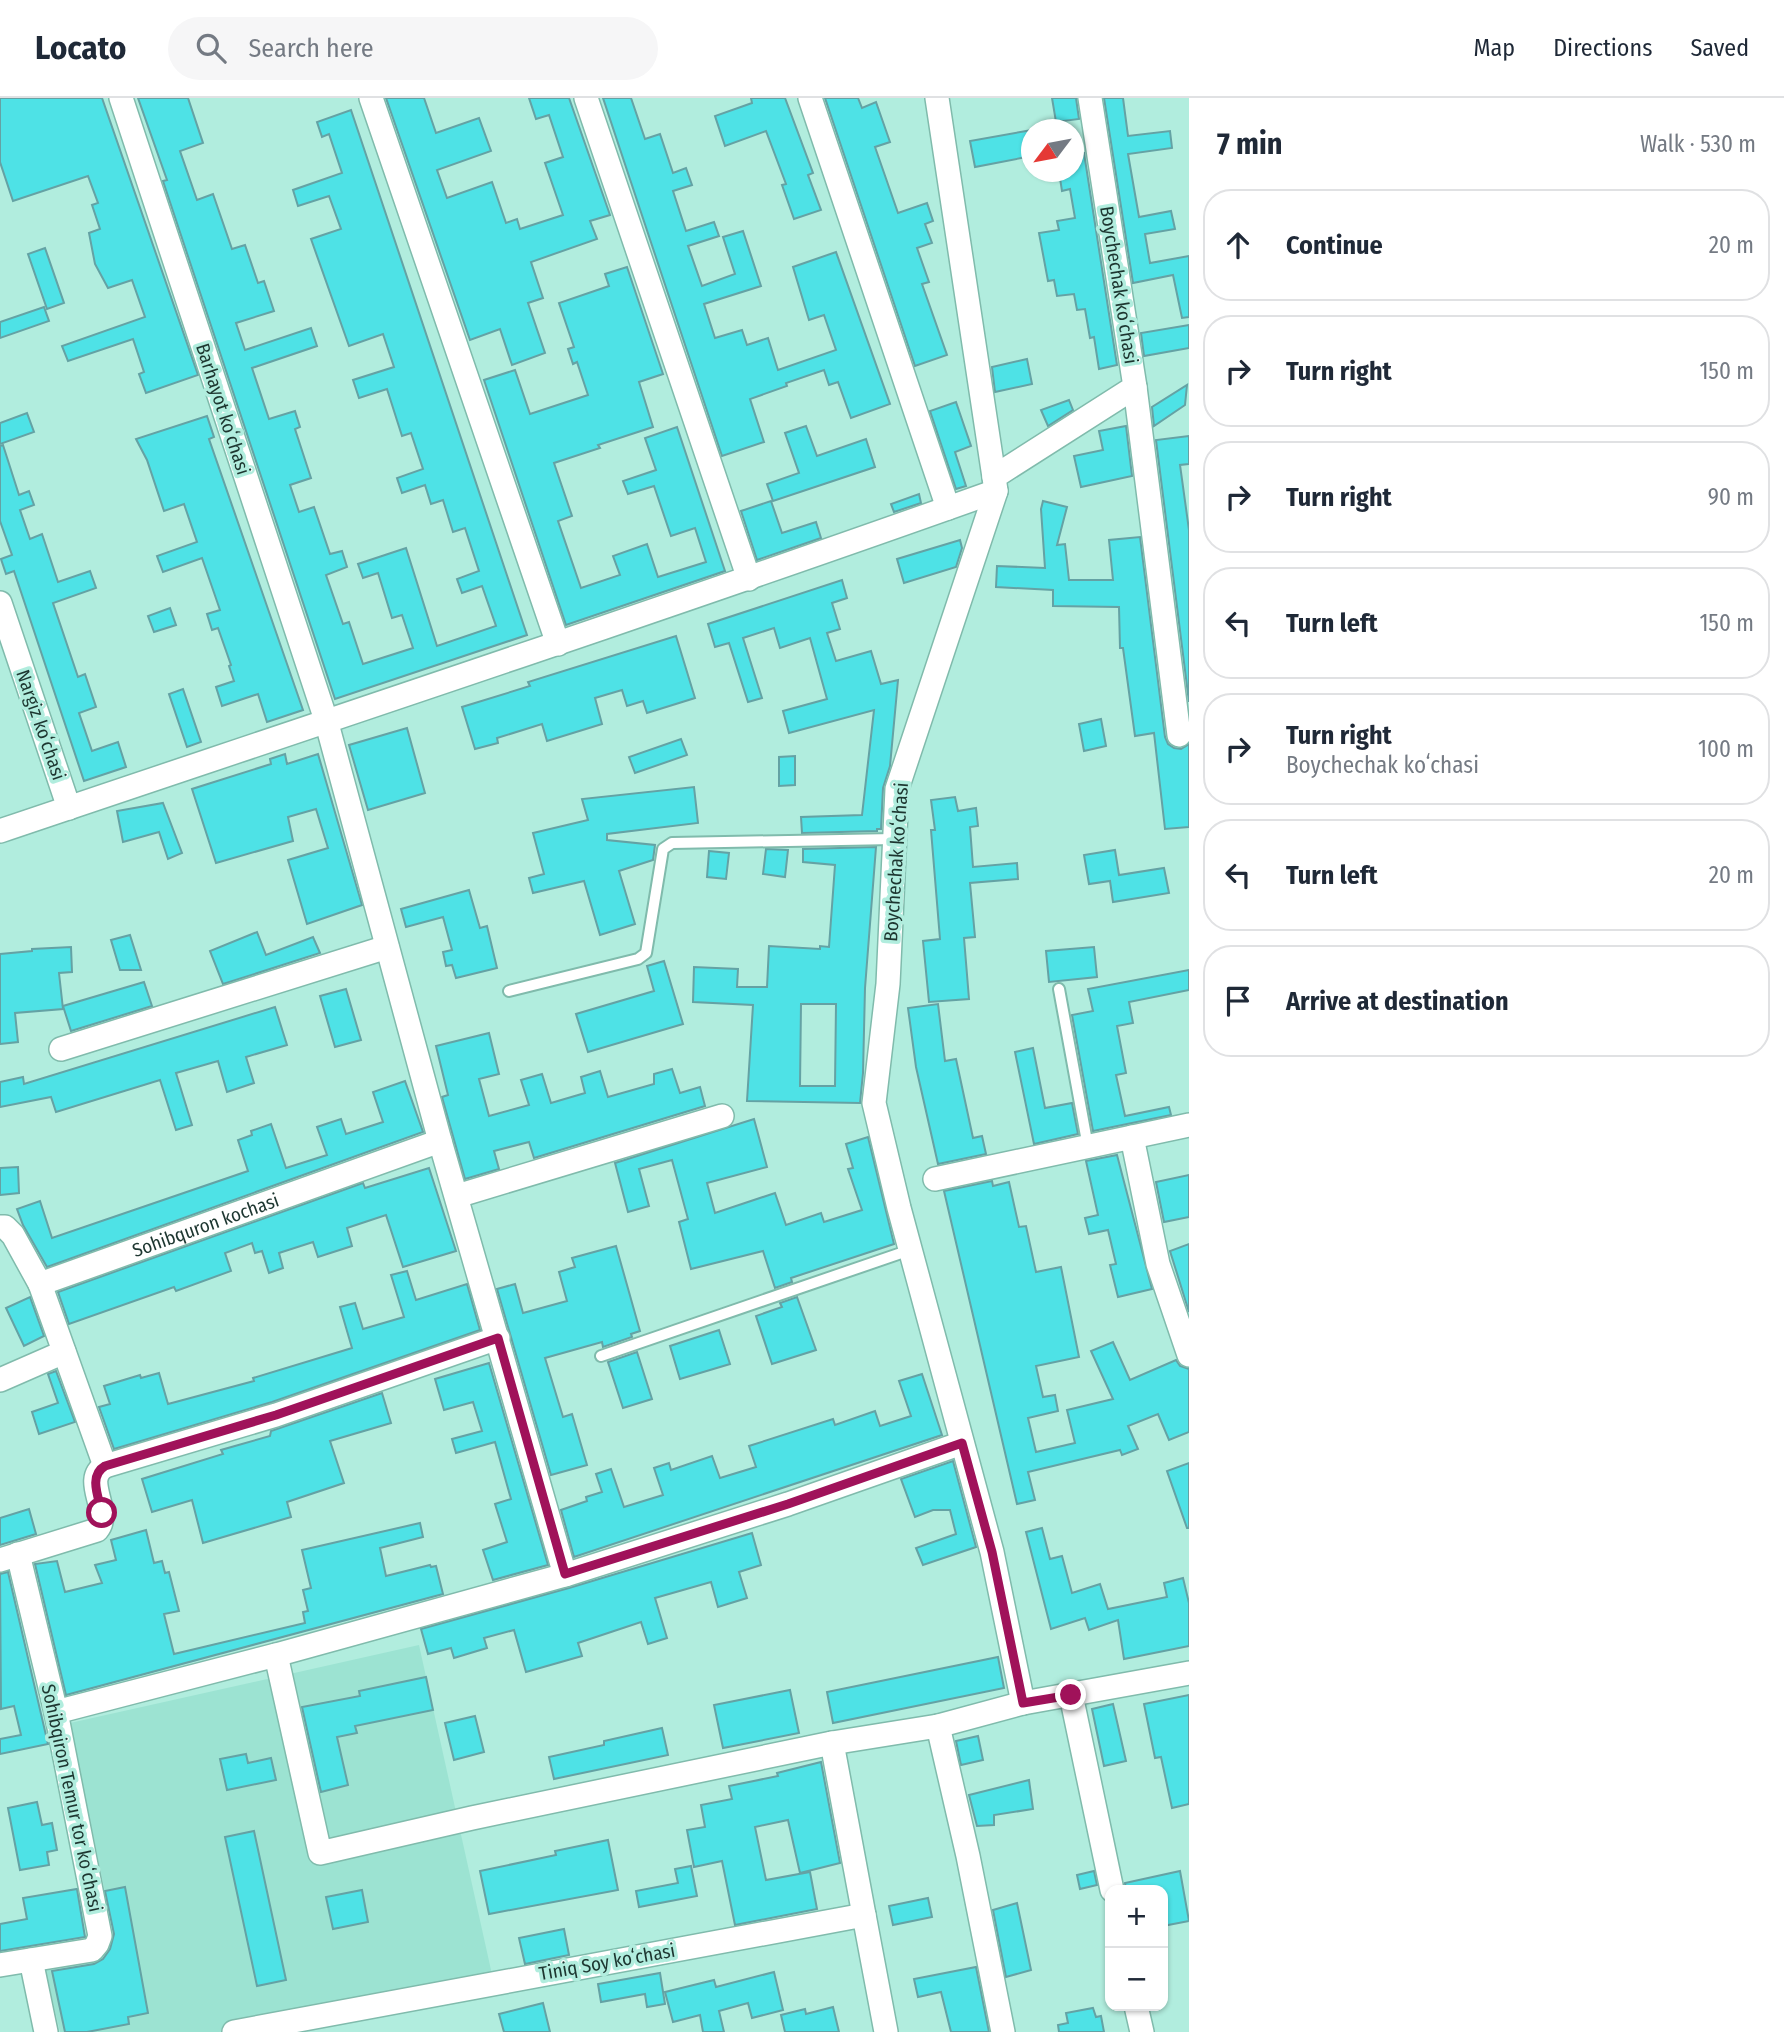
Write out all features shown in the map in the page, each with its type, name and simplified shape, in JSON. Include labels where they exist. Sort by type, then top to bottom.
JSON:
[{"type":"street","name":"Barhayot koʻchasi","points":[[121,98],[326,720],[440,1141],[565,1574]]},
{"type":"street","points":[[371,98],[558,644]]},
{"type":"street","points":[[586,98],[749,579]]},
{"type":"street","points":[[810,98],[948,509]]},
{"type":"street","points":[[0,831],[749,579],[948,509],[995,484],[937,98]]},
{"type":"street","name":"Boychechak koʻchasi","points":[[1023,1703],[992,1552],[910,1250],[874,1103],[888,984],[897,789],[995,484],[1135,387],[1090,98]]},
{"type":"street","points":[[1135,387],[1180,735]]},
{"type":"street","name":"Nargiz koʻchasi","points":[[0,603],[69,808]]},
{"type":"street","points":[[61,1049],[387,947]]},
{"type":"street","points":[[457,1196],[722,1116]]},
{"type":"street","points":[[936,1179],[1189,1125]]},
{"type":"street","points":[[1132,1137],[1157,1264],[1189,1355]]},
{"type":"street","name":"Sohibquron kochasi","points":[[40,1284],[440,1141]]},
{"type":"street","points":[[0,1227],[5,1227],[13,1235],[40,1284],[105,1466]]},
{"type":"street","points":[[9,1557],[97,1531],[103,1521],[95,1484],[97,1475],[105,1466],[276,1415],[498,1338]]},
{"type":"street","points":[[0,1380],[64,1352]]},
{"type":"street","points":[[56,1712],[468,1603],[788,1504],[962,1443]]},
{"type":"street","name":"Sohibqiron Temur tor koʻchasi","points":[[0,1965],[92,1950],[100,1936],[56,1712],[9,1557]]},
{"type":"street","points":[[276,1655],[320,1853],[472,1818],[832,1743],[938,1726],[1023,1703],[1189,1673]]},
{"type":"street","points":[[1071,1695],[1111,1885]]},
{"type":"street","points":[[938,1726],[968,1856],[1003,2032]]},
{"type":"street","points":[[832,1743],[886,2032]]},
{"type":"street","name":"Tiniq Soy koʻchasi","points":[[234,2032],[864,1915]]},
{"type":"street","points":[[31,1960],[46,2032]]},
{"type":"street","points":[[1137,2011],[1142,2032]]},
{"type":"lane","points":[[509,991],[638,959],[646,953],[663,849],[672,843],[894,839]]},
{"type":"lane","points":[[1059,989],[1088,1147]]},
{"type":"lane","points":[[601,1356],[910,1250]]},
{"type":"shaded area","points":[[419,1645],[493,1979],[219,2032],[60,2032],[45,1968],[118,1955],[70,1723]]},
{"type":"building","points":[[0,98],[102,98],[198,375],[146,393],[139,374],[144,372],[133,339],[68,361],[62,346],[145,317],[132,280],[108,288],[95,264],[89,233],[100,229],[92,205],[98,203],[88,176],[13,201],[0,162]]},
{"type":"building","points":[[138,98],[188,98],[203,143],[180,151],[197,200],[213,194],[232,249],[245,245],[258,283],[264,281],[274,311],[236,323],[245,350],[311,328],[317,346],[252,368],[269,419],[295,411],[300,427],[295,429],[311,478],[290,485],[299,512],[314,507],[330,554],[342,551],[347,567],[326,575],[343,624],[349,622],[363,664],[413,648],[402,615],[392,618],[378,573],[363,578],[358,564],[406,548],[437,646],[496,626],[482,586],[462,593],[457,579],[479,571],[465,528],[453,532],[443,500],[431,504],[425,485],[402,493],[397,478],[423,469],[411,433],[402,436],[387,389],[359,398],[353,380],[394,367],[383,334],[349,346],[311,239],[341,229],[329,196],[298,206],[293,190],[342,173],[329,134],[322,137],[317,122],[351,110],[527,635],[335,699]]},
{"type":"building","points":[[386,98],[424,98],[436,133],[479,118],[491,151],[437,170],[447,198],[492,182],[506,223],[517,219],[520,229],[563,215],[545,163],[563,157],[549,115],[536,119],[529,98],[569,98],[610,215],[590,221],[597,239],[531,262],[543,298],[528,303],[545,353],[512,365],[500,329],[470,340]]},
{"type":"building","points":[[603,98],[631,98],[645,139],[660,134],[673,173],[686,168],[692,185],[673,191],[686,231],[714,222],[719,236],[688,246],[702,286],[735,274],[723,237],[743,231],[761,286],[704,304],[715,338],[742,330],[747,345],[768,338],[778,370],[836,350],[824,315],[809,320],[793,267],[836,252],[890,404],[851,418],[838,382],[829,385],[824,370],[750,399],[764,442],[722,456]]},
{"type":"building","points":[[751,98],[785,98],[813,173],[808,175],[821,210],[794,219],[782,185],[786,184],[766,131],[725,146],[715,116],[752,103]]},
{"type":"building","points":[[825,98],[858,98],[862,108],[876,102],[890,142],[875,147],[898,213],[927,203],[933,221],[925,224],[932,243],[917,248],[929,282],[922,284],[947,355],[915,366]]},
{"type":"building","points":[[1052,98],[1076,98],[1079,119],[1056,119]]},
{"type":"building","points":[[1104,98],[1123,98],[1128,136],[1170,131],[1172,148],[1128,154],[1139,217],[1171,211],[1175,229],[1145,234],[1150,263],[1189,256],[1189,317],[1182,318],[1173,275],[1133,283]]},
{"type":"building","points":[[1021,132],[1021,158],[975,167],[970,141]]},
{"type":"building","points":[[1084,153],[1117,365],[1099,369],[1094,337],[1090,338],[1085,309],[1077,310],[1074,294],[1057,296],[1054,280],[1048,281],[1039,233],[1059,230],[1057,221],[1075,218],[1070,189],[1062,191],[1061,182],[1084,182]]},
{"type":"building","points":[[45,248],[64,303],[47,309],[28,254]]},
{"type":"building","points":[[627,267],[663,374],[639,382],[653,427],[554,463],[572,516],[558,521],[581,588],[620,575],[613,556],[647,544],[658,577],[706,562],[695,528],[671,536],[654,486],[628,494],[623,481],[656,470],[645,438],[677,427],[725,571],[566,625],[484,380],[515,370],[530,414],[588,395],[577,362],[573,364],[568,349],[574,347],[559,303],[609,286],[605,274]]},
{"type":"building","points":[[44,307],[49,321],[0,338],[0,322]]},
{"type":"building","points":[[1189,325],[1189,348],[1144,356],[1141,333]]},
{"type":"building","points":[[1027,359],[1032,384],[995,392],[992,367]]},
{"type":"building","points":[[1187,385],[1185,405],[1154,426],[1152,407]]},
{"type":"building","points":[[1069,400],[1073,410],[1048,426],[1041,410]]},
{"type":"building","points":[[956,402],[971,446],[955,452],[966,486],[956,489],[930,411]]},
{"type":"building","points":[[27,413],[34,432],[0,444],[0,423]]},
{"type":"building","points":[[207,416],[214,437],[209,439],[303,710],[267,722],[258,694],[222,706],[216,687],[234,681],[218,628],[212,630],[207,614],[220,610],[202,558],[163,572],[157,556],[197,542],[184,504],[164,511],[147,460],[136,439]]},
{"type":"building","points":[[806,426],[817,456],[866,439],[875,467],[773,501],[767,484],[799,473],[785,433]]},
{"type":"building","points":[[1126,426],[1132,476],[1081,487],[1074,456],[1103,450],[1099,431]]},
{"type":"building","points":[[1189,436],[1189,464],[1180,465],[1189,530],[1189,702],[1156,440]]},
{"type":"building","points":[[3,445],[19,495],[29,491],[34,505],[20,510],[30,539],[42,534],[58,582],[90,571],[96,588],[53,603],[78,677],[85,674],[96,707],[79,713],[92,751],[118,742],[126,767],[84,781],[14,571],[6,574],[1,559],[12,555],[0,521],[0,446]]},
{"type":"building","points":[[919,494],[921,503],[894,512],[891,504]]},
{"type":"building","points":[[771,501],[782,533],[816,522],[821,538],[757,560],[741,511]]},
{"type":"building","points":[[1043,501],[1067,507],[1057,545],[1065,544],[1069,580],[1113,580],[1109,540],[1140,537],[1165,737],[1168,744],[1174,748],[1181,749],[1189,744],[1189,827],[1165,829],[1154,733],[1135,736],[1123,648],[1120,648],[1119,607],[1053,606],[1053,590],[996,587],[997,566],[1045,568],[1041,509]]},
{"type":"building","points":[[960,540],[962,548],[956,567],[904,583],[897,559]]},
{"type":"building","points":[[842,580],[847,598],[832,603],[840,629],[827,633],[836,661],[871,651],[881,684],[898,680],[890,766],[883,788],[881,829],[802,833],[801,817],[862,815],[874,710],[789,733],[783,711],[827,699],[810,638],[780,648],[774,628],[743,638],[762,698],[748,702],[729,643],[715,647],[708,624]]},
{"type":"building","points":[[170,608],[176,625],[154,632],[148,616]]},
{"type":"building","points":[[676,636],[695,698],[647,713],[643,701],[627,706],[622,690],[595,698],[602,724],[547,741],[542,724],[497,738],[498,743],[475,749],[462,707],[530,686],[528,682]]},
{"type":"building","points":[[183,689],[201,742],[187,747],[169,694]]},
{"type":"building","points":[[1101,719],[1106,746],[1084,751],[1079,724]]},
{"type":"building","points":[[407,728],[425,793],[368,810],[349,745]]},
{"type":"building","points":[[681,739],[687,755],[635,773],[629,757]]},
{"type":"building","points":[[285,754],[287,764],[318,754],[362,905],[307,924],[288,860],[328,848],[316,809],[288,817],[293,841],[216,863],[192,789],[271,764],[270,759]]},
{"type":"building","points":[[795,756],[795,785],[779,786],[779,757]]},
{"type":"building","points":[[694,787],[698,823],[607,834],[607,840],[655,845],[653,860],[619,871],[635,924],[600,935],[584,881],[533,893],[529,878],[544,874],[533,833],[588,820],[582,799]]},
{"type":"building","points":[[955,797],[958,811],[976,808],[978,826],[970,827],[973,867],[1017,863],[1018,879],[970,883],[975,937],[964,938],[969,999],[929,1002],[923,941],[940,939],[931,800]]},
{"type":"building","points":[[163,803],[182,853],[168,859],[159,832],[123,842],[117,811]]},
{"type":"building","points":[[876,847],[865,988],[860,1103],[747,1101],[753,1005],[693,1002],[694,967],[738,969],[737,987],[767,987],[769,946],[820,949],[820,946],[829,947],[835,865],[803,862],[803,849]],"holes":[[[801,1004],[836,1004],[835,1086],[800,1086]]]},
{"type":"building","points":[[766,849],[788,850],[785,877],[763,874]]},
{"type":"building","points":[[1115,850],[1119,875],[1164,868],[1169,893],[1113,902],[1110,881],[1089,884],[1084,855]]},
{"type":"building","points":[[709,851],[729,853],[726,879],[707,877]]},
{"type":"building","points":[[469,890],[480,928],[487,926],[497,968],[456,978],[452,965],[446,966],[443,952],[452,950],[443,917],[406,927],[401,909]]},
{"type":"building","points":[[257,932],[266,955],[313,937],[320,953],[223,984],[210,951]]},
{"type":"building","points":[[130,935],[141,970],[120,970],[111,940]]},
{"type":"building","points":[[71,947],[72,972],[59,973],[63,1009],[15,1013],[18,1042],[0,1044],[0,954]]},
{"type":"building","points":[[1094,947],[1097,977],[1049,982],[1046,951]]},
{"type":"building","points":[[664,961],[683,1024],[588,1052],[576,1014],[654,991],[647,966]]},
{"type":"building","points":[[1189,970],[1189,990],[1129,1002],[1133,1023],[1117,1026],[1126,1073],[1116,1075],[1125,1116],[1169,1107],[1171,1115],[1093,1131],[1072,1015],[1093,1011],[1088,989]]},
{"type":"building","points":[[144,982],[152,1006],[71,1031],[63,1006]]},
{"type":"building","points":[[346,989],[361,1040],[335,1047],[320,996]]},
{"type":"building","points":[[938,1004],[945,1061],[956,1059],[973,1138],[982,1136],[986,1154],[938,1164],[916,1067],[908,1008]]},
{"type":"building","points":[[275,1007],[287,1045],[246,1057],[254,1083],[227,1092],[218,1061],[176,1073],[192,1125],[176,1130],[160,1080],[56,1112],[51,1097],[0,1107],[0,1082],[23,1077],[24,1084]]},
{"type":"building","points":[[489,1033],[499,1074],[479,1079],[489,1116],[529,1105],[521,1080],[542,1074],[551,1103],[585,1093],[581,1077],[600,1071],[608,1097],[654,1084],[654,1074],[672,1069],[680,1093],[700,1087],[705,1106],[534,1158],[529,1142],[494,1151],[499,1169],[465,1179],[442,1097],[448,1095],[436,1046]]},
{"type":"building","points":[[1033,1048],[1045,1108],[1072,1103],[1078,1134],[1034,1144],[1015,1052]]},
{"type":"building","points":[[405,1081],[423,1132],[47,1267],[17,1209],[40,1201],[52,1238],[248,1171],[238,1140],[252,1135],[251,1131],[271,1124],[286,1168],[327,1155],[317,1127],[341,1119],[346,1134],[383,1122],[373,1092]]},
{"type":"building","points":[[754,1119],[767,1167],[707,1183],[715,1213],[775,1193],[786,1225],[821,1213],[824,1222],[862,1210],[848,1169],[853,1168],[846,1144],[868,1137],[894,1244],[791,1278],[792,1282],[775,1288],[763,1251],[691,1269],[679,1222],[688,1219],[672,1160],[639,1169],[649,1206],[628,1212],[615,1163]]},
{"type":"building","points":[[1117,1155],[1152,1289],[1118,1297],[1110,1265],[1116,1264],[1108,1230],[1089,1234],[1085,1218],[1098,1215],[1086,1161]]},
{"type":"building","points":[[18,1167],[19,1193],[0,1195],[0,1168]]},
{"type":"building","points":[[429,1168],[456,1251],[403,1267],[386,1215],[347,1228],[352,1246],[318,1257],[313,1242],[279,1253],[283,1268],[269,1273],[262,1251],[255,1253],[252,1243],[225,1253],[231,1271],[176,1291],[174,1287],[69,1324],[58,1292],[363,1183],[365,1188]]},
{"type":"building","points":[[1189,1175],[1189,1217],[1164,1222],[1156,1182]]},
{"type":"building","points":[[992,1181],[993,1186],[1009,1182],[1019,1227],[1026,1226],[1036,1272],[1061,1267],[1079,1357],[1036,1366],[1043,1397],[1055,1395],[1058,1411],[1028,1418],[1036,1452],[1075,1443],[1067,1410],[1113,1399],[1091,1351],[1113,1342],[1130,1380],[1176,1360],[1180,1366],[1189,1369],[1189,1432],[1169,1440],[1158,1414],[1128,1426],[1138,1449],[1122,1455],[1120,1450],[1028,1472],[1035,1500],[1017,1504],[944,1191]]},
{"type":"building","points":[[1189,1244],[1189,1312],[1170,1251]]},
{"type":"building","points":[[616,1246],[640,1331],[631,1334],[632,1337],[603,1347],[602,1342],[545,1358],[563,1417],[572,1414],[587,1465],[551,1475],[497,1289],[515,1284],[523,1313],[567,1301],[559,1272],[575,1267],[572,1258]]},
{"type":"building","points":[[407,1271],[416,1300],[467,1284],[480,1330],[272,1402],[114,1449],[99,1407],[110,1404],[104,1386],[140,1375],[141,1378],[159,1373],[168,1404],[254,1381],[253,1378],[352,1348],[340,1307],[355,1303],[363,1329],[404,1317],[391,1275]]},
{"type":"building","points":[[30,1297],[44,1336],[24,1346],[6,1308]]},
{"type":"building","points":[[797,1297],[816,1350],[772,1364],[756,1316],[782,1307],[780,1303]]},
{"type":"building","points":[[719,1330],[730,1364],[680,1379],[670,1346]]},
{"type":"building","points":[[637,1352],[652,1399],[623,1408],[608,1362]]},
{"type":"building","points":[[489,1363],[548,1565],[493,1580],[483,1550],[507,1542],[495,1504],[511,1499],[495,1442],[456,1453],[452,1439],[482,1431],[473,1402],[444,1410],[435,1379]]},
{"type":"building","points":[[56,1371],[75,1422],[39,1434],[32,1412],[58,1403],[48,1374]]},
{"type":"building","points":[[922,1374],[942,1435],[574,1557],[561,1510],[587,1501],[586,1497],[602,1492],[596,1474],[611,1469],[624,1507],[663,1495],[654,1468],[669,1463],[671,1470],[712,1456],[720,1478],[756,1467],[749,1446],[833,1419],[835,1425],[875,1411],[880,1426],[911,1416],[899,1381]]},
{"type":"building","points":[[382,1393],[391,1423],[330,1441],[344,1483],[287,1502],[291,1517],[203,1543],[192,1500],[152,1512],[142,1479],[223,1454],[221,1450],[270,1436],[271,1431]]},
{"type":"building","points":[[953,1461],[976,1547],[923,1565],[916,1548],[956,1534],[950,1510],[933,1510],[915,1517],[901,1479]]},
{"type":"building","points":[[1189,1463],[1189,1528],[1187,1528],[1167,1471]]},
{"type":"building","points":[[29,1509],[36,1534],[0,1545],[0,1518]]},
{"type":"building","points":[[420,1523],[423,1537],[380,1548],[386,1576],[430,1565],[436,1566],[443,1594],[66,1695],[35,1564],[57,1561],[65,1592],[102,1583],[95,1565],[116,1560],[111,1540],[146,1530],[154,1563],[162,1561],[165,1573],[169,1572],[179,1611],[164,1614],[174,1654],[305,1623],[303,1612],[308,1611],[303,1590],[311,1588],[302,1550]]},
{"type":"building","points":[[1042,1528],[1050,1559],[1062,1556],[1072,1593],[1100,1584],[1108,1609],[1167,1597],[1164,1583],[1183,1578],[1189,1603],[1189,1646],[1124,1659],[1118,1620],[1089,1630],[1085,1618],[1051,1629],[1026,1532]]},
{"type":"building","points":[[752,1533],[761,1565],[739,1572],[747,1598],[718,1607],[711,1582],[655,1598],[667,1638],[648,1644],[641,1622],[578,1643],[582,1656],[526,1672],[514,1630],[484,1638],[487,1648],[454,1658],[451,1648],[428,1654],[421,1629]]},
{"type":"building","points":[[8,1572],[48,1744],[0,1754],[0,1739],[21,1735],[14,1706],[1,1709],[0,1574]]},
{"type":"building","points":[[998,1657],[1004,1688],[833,1723],[827,1692]]},
{"type":"building","points":[[426,1677],[433,1710],[355,1726],[357,1733],[337,1737],[348,1785],[321,1792],[302,1707],[360,1696],[359,1691]]},
{"type":"building","points":[[790,1690],[799,1733],[723,1748],[714,1705]]},
{"type":"building","points":[[1189,1695],[1189,1804],[1172,1808],[1161,1757],[1155,1758],[1144,1704]]},
{"type":"building","points":[[1113,1704],[1126,1761],[1104,1766],[1092,1709]]},
{"type":"building","points":[[475,1716],[484,1752],[454,1760],[445,1723]]},
{"type":"building","points":[[662,1728],[668,1755],[554,1779],[549,1757]]},
{"type":"building","points":[[978,1736],[983,1760],[961,1765],[956,1741]]},
{"type":"building","points":[[246,1754],[248,1763],[271,1758],[276,1780],[227,1790],[220,1759]]},
{"type":"building","points":[[821,1762],[840,1863],[800,1873],[788,1820],[755,1827],[766,1880],[810,1872],[817,1909],[735,1925],[722,1861],[694,1867],[687,1830],[705,1827],[701,1805],[732,1799],[729,1786],[778,1776],[777,1773]]},
{"type":"building","points":[[1029,1780],[1033,1809],[994,1815],[994,1825],[977,1826],[969,1795]]},
{"type":"building","points":[[37,1802],[42,1825],[52,1823],[57,1850],[47,1852],[49,1865],[20,1870],[8,1808]]},
{"type":"building","points":[[254,1831],[286,1980],[257,1986],[225,1837]]},
{"type":"building","points":[[608,1840],[618,1890],[489,1914],[480,1871],[556,1855],[555,1851]]},
{"type":"building","points":[[691,1866],[697,1896],[639,1907],[636,1891],[678,1883],[675,1869]]},
{"type":"building","points":[[1094,1871],[1097,1885],[1080,1889],[1077,1875]]},
{"type":"building","points":[[1180,1871],[1189,1921],[1168,1925],[1168,1885],[1125,1883]]},
{"type":"building","points":[[125,1887],[148,2013],[128,2017],[129,2024],[87,2032],[65,2032],[52,1971],[94,1964],[103,1959],[110,1949],[114,1934],[105,1891]]},
{"type":"building","points":[[77,1889],[85,1937],[0,1951],[0,1924],[27,1919],[23,1898]]},
{"type":"building","points":[[362,1890],[368,1922],[333,1929],[326,1897]]},
{"type":"building","points":[[928,1898],[932,1917],[893,1925],[889,1906]]},
{"type":"building","points":[[1017,1903],[1031,1970],[1006,1977],[993,1910]]},
{"type":"building","points":[[564,1929],[569,1955],[525,1964],[519,1938]]},
{"type":"building","points":[[976,1967],[989,2032],[951,2032],[941,1992],[918,1997],[914,1979]]},
{"type":"building","points":[[774,1972],[783,2010],[752,2018],[748,2003],[719,2011],[724,2032],[703,2032],[700,2015],[673,2022],[665,1992],[714,1980],[716,1987]]},
{"type":"building","points":[[660,1973],[665,2004],[647,2007],[645,1994],[601,2002],[598,1984]]},
{"type":"building","points":[[543,2003],[550,2032],[504,2032],[499,2014]]},
{"type":"building","points":[[833,2007],[839,2032],[785,2032],[781,2015],[805,2009],[806,2014]]},
{"type":"building","points":[[1093,2008],[1096,2017],[1101,2016],[1104,2032],[1059,2032],[1058,2025],[1068,2023],[1066,2013]]},
{"type":"route","points":[[102,1513],[95,1484],[97,1475],[105,1466],[276,1415],[498,1338],[565,1574],[788,1504],[962,1443],[992,1552],[1023,1703],[1071,1695]]}]
